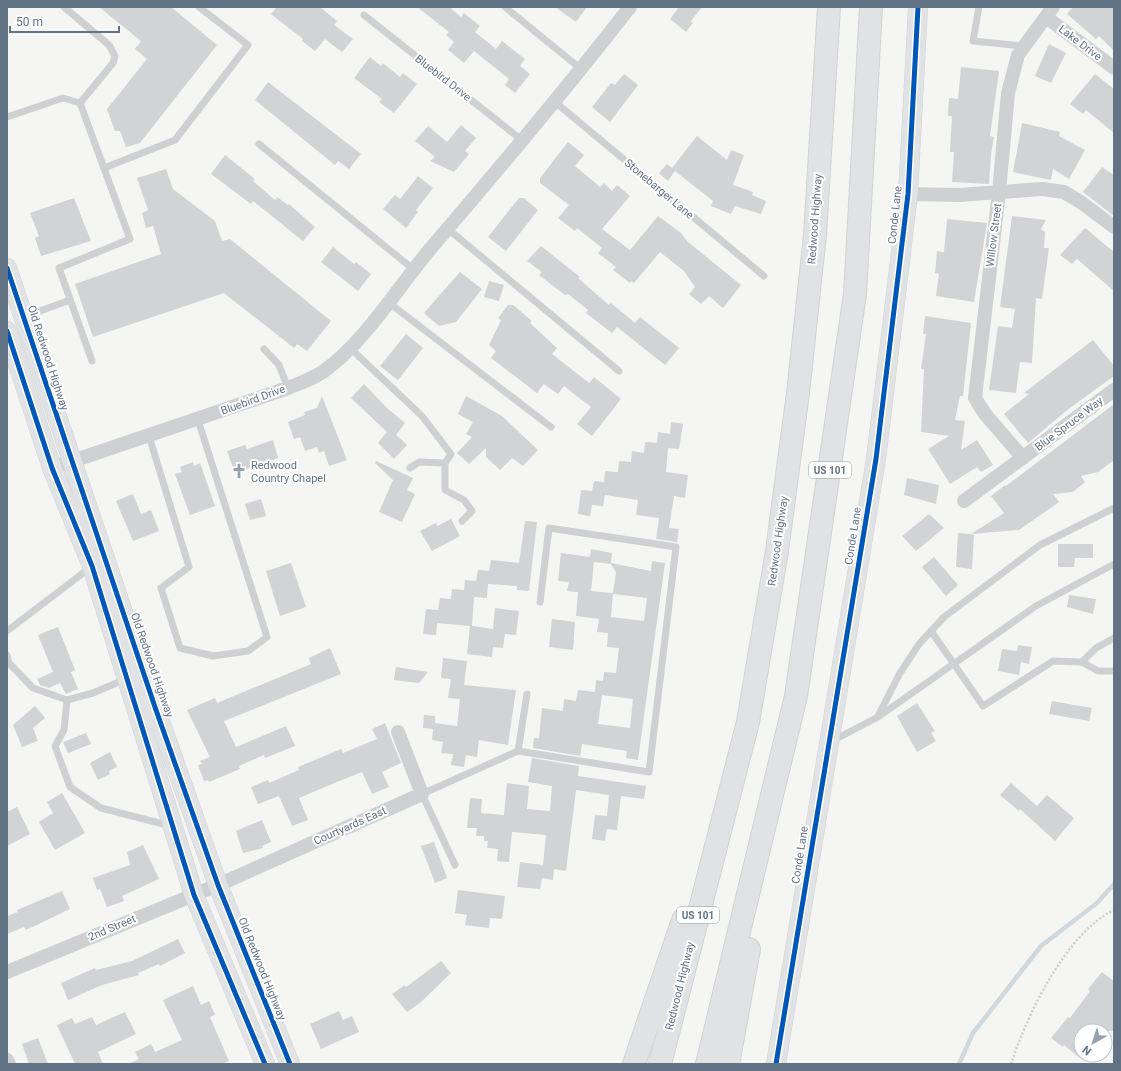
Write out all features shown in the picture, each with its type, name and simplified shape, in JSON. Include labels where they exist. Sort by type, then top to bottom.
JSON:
[{"type":"highway","name":"Redwood Highway","points":[[660,1064],[748,722],[777,551],[798,393],[815,235],[829,7]]},
{"type":"highway","name":"US 101","points":[[707,1064],[796,696],[855,294],[871,7]]},
{"type":"highway","points":[[634,1064],[736,765]]},
{"type":"highway","points":[[728,1064],[779,770]]},
{"type":"main road","name":"Conde Lane","points":[[776,1064],[876,459],[908,194],[918,7]]},
{"type":"main road","name":"Old Redwood Highway","points":[[7,268],[72,462],[218,885],[290,1064]]},
{"type":"main road","points":[[7,331],[11,358],[52,468],[92,566],[194,895],[265,1064]]},
{"type":"street","name":"Bluebird Drive","points":[[52,468],[198,420],[288,388],[323,372],[350,348],[413,269],[523,141],[630,7]]},
{"type":"street","name":"Willow Street","points":[[1023,458],[985,414],[975,398],[999,192],[1008,93],[1018,55],[1050,12]]},
{"type":"street","name":"Lake Drive","points":[[1050,12],[1114,68]]},
{"type":"street","points":[[908,194],[959,195],[1042,189],[1064,192],[1082,203],[1114,227]]},
{"type":"street","name":"Blue Spruce Way","points":[[964,501],[1114,390]]},
{"type":"street","points":[[398,732],[422,794]]},
{"type":"street","name":"Courtyards East","points":[[218,885],[422,794]]},
{"type":"street","name":"2nd Street","points":[[7,972],[218,885]]},
{"type":"street","points":[[7,1060],[9,1064]]},
{"type":"lane","points":[[64,7],[109,45],[115,56],[113,63],[80,103]]},
{"type":"lane","points":[[104,168],[175,140],[248,45],[199,7]]},
{"type":"lane","points":[[505,7],[581,69]]},
{"type":"lane","points":[[979,7],[973,41],[1024,46]]},
{"type":"lane","name":"Bluebird Drive","points":[[364,15],[523,141]]},
{"type":"lane","points":[[7,117],[63,98],[80,103]]},
{"type":"lane","name":"Stonebarger Lane","points":[[555,102],[764,276]]},
{"type":"lane","points":[[80,103],[130,239],[59,268],[92,361]]},
{"type":"lane","points":[[259,144],[413,269]]},
{"type":"lane","points":[[448,229],[619,371]]},
{"type":"lane","points":[[24,318],[70,300]]},
{"type":"lane","points":[[388,302],[551,426]]},
{"type":"lane","points":[[264,348],[280,365],[288,388]]},
{"type":"lane","points":[[350,348],[422,416],[451,454],[445,463],[445,490],[464,500],[472,511],[462,521]]},
{"type":"lane","points":[[149,436],[189,567],[161,588],[180,648],[213,656],[248,651],[267,637],[198,420]]},
{"type":"lane","points":[[410,468],[419,462],[445,463]]},
{"type":"lane","points":[[878,717],[919,644],[944,617],[1040,545],[1114,508]]},
{"type":"lane","points":[[455,866],[422,794],[518,751],[649,772],[676,546],[549,528],[540,602]]},
{"type":"lane","points":[[828,743],[878,717],[1036,606],[1114,564]]},
{"type":"lane","points":[[7,631],[92,566]]},
{"type":"lane","points":[[931,632],[952,664],[983,706],[1053,661],[1082,662],[1098,671],[1114,670]]},
{"type":"lane","points":[[1082,662],[1096,648],[1114,638]]},
{"type":"lane","points":[[7,655],[10,662],[33,688],[67,700],[93,693],[127,679]]},
{"type":"lane","points":[[518,751],[527,694]]},
{"type":"lane","points":[[67,700],[64,730],[55,746],[70,787],[101,808],[173,827]]},
{"type":"path","points":[[1011,1064],[1022,1032],[1050,978],[1082,934],[1107,913],[1114,910]]},
{"type":"building","points":[[99,7],[171,7],[217,45],[140,143],[126,147],[120,131],[115,131],[107,109],[147,59],[135,49],[141,41]]},
{"type":"building","points":[[277,7],[320,7],[337,21],[334,25],[353,39],[342,52],[325,39],[315,51],[302,41],[303,39],[271,14]]},
{"type":"building","points":[[417,7],[449,7],[461,17],[464,13],[480,26],[475,32],[496,49],[502,41],[525,59],[520,66],[530,74],[515,93],[505,85],[509,79],[474,51],[464,63],[448,50],[454,42],[446,35],[449,32]]},
{"type":"building","points":[[555,7],[587,7],[576,22]]},
{"type":"building","points":[[679,7],[702,7],[691,21],[693,23],[686,32],[670,19]]},
{"type":"building","points":[[1073,7],[1114,7],[1114,51],[1099,36],[1096,39],[1067,14]]},
{"type":"building","points":[[1049,44],[1066,53],[1051,83],[1035,76]]},
{"type":"building","points":[[370,57],[381,66],[383,63],[400,77],[403,73],[417,84],[394,113],[379,102],[382,99],[354,78]]},
{"type":"building","points":[[961,67],[999,71],[990,136],[994,137],[989,184],[952,182],[954,152],[950,152],[952,116],[948,116],[949,98],[958,99]]},
{"type":"building","points":[[624,74],[638,85],[610,122],[592,107],[611,83],[615,85]]},
{"type":"building","points":[[1095,74],[1114,89],[1114,133],[1086,110],[1083,114],[1070,104]]},
{"type":"building","points":[[268,82],[361,154],[349,169],[338,161],[335,165],[255,100]]},
{"type":"building","points":[[1022,123],[1060,132],[1059,136],[1085,150],[1069,179],[1053,169],[1051,180],[1013,172]]},
{"type":"building","points":[[461,125],[476,138],[465,151],[469,154],[454,172],[430,161],[435,157],[415,141],[428,126],[447,142]]},
{"type":"building","points":[[697,136],[727,160],[731,150],[744,155],[733,185],[753,192],[752,195],[766,201],[761,214],[735,206],[731,214],[711,206],[713,201],[675,171],[668,181],[659,173],[667,164],[672,168]]},
{"type":"building","points":[[568,142],[584,155],[575,166],[600,187],[604,183],[612,191],[617,185],[630,196],[602,229],[630,250],[658,216],[681,233],[688,242],[741,285],[723,308],[709,296],[701,304],[689,294],[695,287],[684,271],[660,252],[634,283],[631,281],[630,283],[613,270],[616,267],[598,253],[602,248],[577,228],[575,231],[558,218],[569,205],[540,183],[540,178]]},
{"type":"building","points":[[225,155],[255,179],[253,181],[275,200],[277,197],[288,205],[289,204],[315,227],[303,241],[253,201],[251,204],[211,174]]},
{"type":"building","points":[[1102,167],[1114,175],[1114,216],[1083,192]]},
{"type":"building","points":[[166,169],[173,189],[215,221],[222,241],[230,239],[331,321],[307,351],[297,344],[294,348],[224,293],[93,337],[75,284],[161,254],[153,226],[146,228],[142,213],[148,210],[137,178]]},
{"type":"building","points":[[418,176],[433,188],[416,210],[418,212],[406,228],[383,209],[395,195],[400,199]]},
{"type":"building","points":[[74,198],[91,241],[41,256],[35,238],[39,236],[30,213]]},
{"type":"building","points":[[519,198],[524,198],[538,210],[506,251],[488,237]]},
{"type":"building","points":[[1012,216],[1046,220],[1041,229],[1045,232],[1044,248],[1049,248],[1042,299],[1036,298],[1032,363],[1020,362],[1016,393],[989,390],[998,326],[1012,328],[1015,309],[1000,307]]},
{"type":"building","points":[[947,219],[987,223],[974,302],[936,296],[939,274],[935,273],[937,251],[944,252]]},
{"type":"building","points":[[1085,228],[1114,252],[1114,291],[1077,259],[1072,264],[1060,255]]},
{"type":"building","points":[[541,246],[580,277],[578,278],[609,305],[611,303],[635,323],[640,317],[679,348],[665,365],[617,327],[612,333],[586,313],[588,310],[568,294],[565,295],[539,275],[542,272],[527,261]]},
{"type":"building","points":[[333,247],[354,264],[356,262],[371,274],[358,291],[321,262]]},
{"type":"building","points":[[460,272],[482,289],[456,322],[439,326],[424,313]]},
{"type":"building","points":[[489,281],[504,285],[499,301],[484,297]]},
{"type":"building","points":[[508,305],[513,305],[532,321],[530,323],[557,348],[552,354],[589,383],[594,377],[621,399],[592,436],[577,424],[591,407],[564,386],[558,394],[544,384],[537,393],[491,358],[496,351],[489,345],[501,320],[498,318]]},
{"type":"building","points":[[925,316],[971,323],[963,396],[960,396],[955,420],[965,421],[961,450],[977,440],[993,465],[981,472],[977,467],[950,484],[928,449],[949,436],[921,432],[924,369],[921,369],[926,334],[923,334]]},
{"type":"building","points":[[406,334],[423,348],[398,380],[380,366]]},
{"type":"building","points":[[1093,340],[1114,366],[1114,376],[1066,411],[1028,443],[1004,414],[1029,394],[1024,393]]},
{"type":"building","points":[[364,384],[388,409],[405,423],[396,435],[407,445],[394,459],[378,443],[387,432],[351,398]]},
{"type":"building","points":[[322,396],[347,460],[329,466],[324,451],[319,453],[317,447],[305,451],[300,437],[294,439],[288,422],[305,415],[304,412],[317,408]]},
{"type":"building","points":[[466,396],[502,416],[538,450],[523,466],[512,458],[500,470],[486,457],[486,448],[469,464],[457,453],[472,437],[466,434],[473,422],[458,414]]},
{"type":"building","points":[[1114,404],[1114,460],[1098,472],[1081,476],[1085,482],[1073,492],[1053,494],[1059,502],[1019,530],[971,534],[1004,513],[991,496]]},
{"type":"building","points":[[671,422],[683,424],[679,449],[668,448],[666,472],[688,475],[685,498],[674,496],[669,528],[679,529],[677,542],[656,539],[659,518],[636,515],[638,500],[605,495],[603,506],[592,505],[590,516],[578,514],[581,490],[592,491],[594,481],[604,482],[605,471],[618,472],[619,461],[631,462],[632,451],[644,453],[645,442],[657,443],[658,432],[670,434]]},
{"type":"building","points":[[273,440],[278,458],[235,473],[227,451],[245,445],[247,449]]},
{"type":"building","points":[[376,461],[413,478],[407,490],[415,494],[402,522],[379,512],[393,480],[375,463]]},
{"type":"building","points":[[193,462],[194,466],[200,463],[215,506],[190,515],[175,474],[182,472],[180,467]]},
{"type":"building","points":[[907,478],[939,485],[936,504],[904,495]]},
{"type":"building","points":[[133,494],[141,514],[151,510],[159,531],[133,541],[116,501]]},
{"type":"building","points":[[261,499],[266,516],[250,520],[245,504]]},
{"type":"building","points":[[929,514],[944,528],[916,551],[902,536]]},
{"type":"building","points":[[451,519],[460,536],[432,551],[420,531],[436,523],[437,526]]},
{"type":"building","points":[[525,521],[537,522],[529,591],[517,590],[517,586],[488,584],[487,598],[474,597],[472,626],[493,629],[495,608],[519,611],[516,635],[505,634],[503,648],[493,647],[492,657],[467,654],[470,626],[437,623],[436,635],[423,634],[426,609],[438,610],[440,598],[451,599],[452,589],[464,590],[465,580],[476,581],[478,570],[489,571],[491,560],[519,563]]},
{"type":"building","points":[[958,533],[974,535],[972,569],[956,567]]},
{"type":"building","points":[[1058,544],[1093,544],[1093,558],[1075,558],[1074,567],[1058,567]]},
{"type":"building","points":[[591,549],[612,553],[611,563],[651,571],[652,561],[665,563],[638,760],[626,758],[627,751],[582,744],[580,756],[533,748],[534,738],[539,738],[542,708],[563,711],[564,699],[576,701],[578,690],[595,692],[596,680],[603,681],[604,672],[616,673],[619,648],[607,647],[608,633],[597,632],[599,619],[576,616],[578,592],[567,591],[569,582],[558,581],[561,553],[590,557]],"holes":[[[594,562],[611,564],[616,572],[613,593],[591,591]],[[613,594],[647,598],[644,621],[611,617]],[[602,695],[633,699],[630,728],[598,724]]]},
{"type":"building","points":[[934,557],[958,585],[946,596],[922,567]]},
{"type":"building","points":[[291,563],[306,607],[280,616],[266,571]]},
{"type":"building","points":[[1069,595],[1096,599],[1093,614],[1067,607]]},
{"type":"building","points":[[552,619],[575,622],[573,650],[549,647]]},
{"type":"building","points":[[58,627],[75,670],[71,672],[78,689],[66,694],[60,683],[49,688],[40,685],[37,679],[53,672],[38,635]]},
{"type":"building","points":[[1018,645],[1032,647],[1029,664],[1021,662],[1019,675],[998,671],[1002,649],[1017,651]]},
{"type":"building","points":[[330,648],[341,674],[224,721],[236,747],[286,726],[295,746],[265,758],[264,755],[239,766],[240,769],[209,782],[208,780],[204,781],[198,765],[202,764],[200,761],[210,757],[187,710],[215,698],[217,703],[311,664],[309,658]]},
{"type":"building","points":[[443,658],[467,661],[464,685],[516,690],[508,745],[479,740],[477,757],[466,755],[464,767],[451,765],[453,754],[441,753],[443,742],[432,740],[433,729],[423,728],[424,715],[435,716],[435,723],[457,726],[460,699],[448,698],[451,679],[441,678]]},
{"type":"building","points":[[396,667],[428,672],[419,683],[394,680]]},
{"type":"building","points":[[1052,701],[1092,708],[1089,721],[1049,714]]},
{"type":"building","points":[[917,703],[935,731],[931,733],[936,741],[917,752],[897,716]]},
{"type":"building","points":[[35,706],[45,718],[33,728],[38,741],[22,747],[13,725]]},
{"type":"building","points":[[385,723],[401,763],[382,772],[389,787],[372,794],[362,772],[337,782],[299,798],[308,820],[292,826],[279,796],[258,804],[251,787],[268,780],[269,783],[299,770],[298,767],[341,749],[343,753],[377,739],[372,729]]},
{"type":"building","points":[[86,733],[91,744],[68,753],[63,742]]},
{"type":"building","points":[[110,752],[117,767],[109,771],[110,774],[98,780],[90,763]]},
{"type":"building","points":[[532,758],[579,766],[578,776],[646,786],[644,799],[621,796],[617,830],[607,829],[605,841],[592,839],[595,815],[607,816],[609,795],[576,790],[566,871],[554,869],[553,880],[542,878],[540,889],[517,887],[520,862],[543,865],[546,835],[512,832],[509,862],[497,861],[498,849],[487,848],[488,841],[484,841],[484,836],[476,836],[477,828],[467,828],[470,798],[482,799],[481,813],[504,815],[507,783],[529,786],[527,809],[550,811],[552,786],[528,782]]},
{"type":"building","points":[[1011,783],[1037,806],[1047,795],[1074,818],[1055,841],[1020,809],[1019,811],[1000,795]]},
{"type":"building","points":[[62,793],[85,833],[55,850],[39,822],[53,813],[47,802]]},
{"type":"building","points":[[17,807],[30,834],[7,846],[7,812]]},
{"type":"building","points":[[262,820],[271,842],[262,846],[263,848],[243,853],[236,831]]},
{"type":"building","points":[[434,842],[447,878],[435,883],[421,846]]},
{"type":"building","points":[[143,845],[159,879],[122,896],[124,901],[107,907],[100,889],[97,890],[93,878],[130,865],[127,852]]},
{"type":"building","points":[[458,890],[505,896],[502,919],[490,918],[489,928],[465,925],[467,915],[455,913]]},
{"type":"building","points":[[62,891],[70,909],[26,930],[24,927],[7,934],[7,916],[18,912],[17,910]]},
{"type":"building","points":[[178,939],[185,953],[160,966],[159,964],[138,973],[139,975],[102,985],[68,1000],[61,983],[95,968],[96,970],[132,961]]},
{"type":"building","points":[[441,961],[451,973],[421,1002],[407,1012],[392,994],[405,985],[406,987]]},
{"type":"building","points":[[1102,972],[1114,981],[1114,1031],[1113,1023],[1073,1023],[1073,1052],[1064,1045],[1063,1047],[1051,1038],[1068,1017],[1070,1018],[1090,991],[1088,989]]},
{"type":"building","points":[[193,986],[201,1005],[209,1001],[215,1015],[210,1017],[229,1061],[222,1064],[128,1064],[139,1059],[135,1052],[151,1044],[155,1052],[182,1040],[163,1000]]},
{"type":"building","points":[[339,1011],[343,1020],[352,1016],[359,1032],[321,1049],[310,1024]]},
{"type":"building","points":[[125,1012],[136,1034],[98,1052],[103,1064],[75,1064],[57,1025],[72,1018],[75,1024],[92,1017],[96,1025]]},
{"type":"building","points":[[38,1038],[48,1064],[29,1064],[22,1044]]},
{"type":"waterway","points":[[959,1064],[973,1033],[1041,946],[1097,903],[1114,884]]},
{"type":"cycle path","points":[[776,1064],[876,459],[908,194],[918,7]]},
{"type":"cycle path","points":[[7,268],[156,710],[218,885],[290,1064]]},
{"type":"cycle path","points":[[7,331],[52,468],[92,566],[194,895],[265,1064]]},
{"type":"place","name":"Redwood Country Chapel","points":[[239,471]]}]
